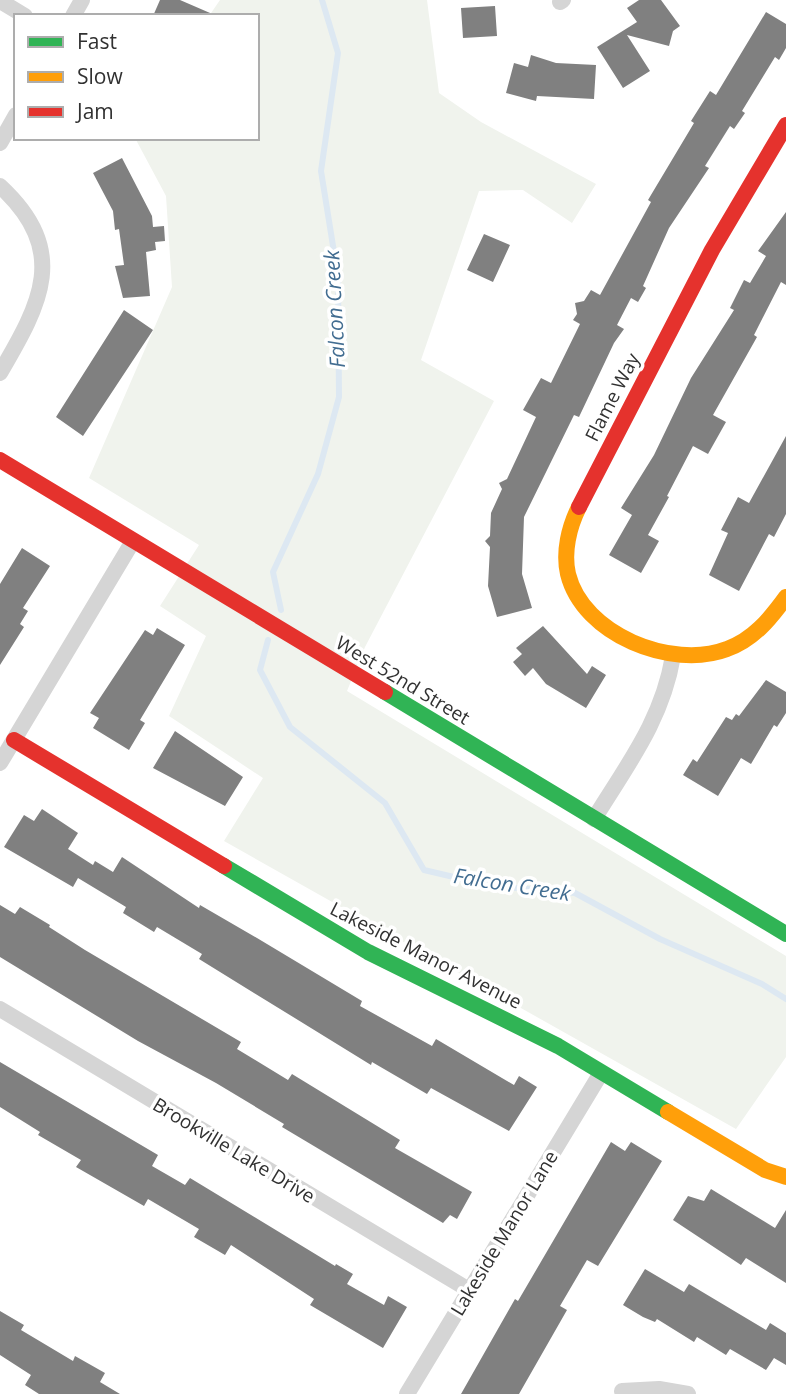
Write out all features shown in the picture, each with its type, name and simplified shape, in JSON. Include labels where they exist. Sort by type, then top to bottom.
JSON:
[{"type":"street","points":[[0,1],[22,14]]},
{"type":"street","points":[[0,143],[14,118]]},
{"type":"street","name":"Flame Way","points":[[786,125],[712,250],[577,511],[570,530],[568,577],[588,609],[636,645],[673,656],[713,654],[737,645],[765,625],[786,597]]},
{"type":"street","points":[[0,186],[29,218],[38,241],[42,269],[35,309],[0,373]]},
{"type":"street","name":"West 52nd Street","points":[[0,460],[786,934]]},
{"type":"street","points":[[0,764],[133,541]]},
{"type":"street","points":[[594,820],[657,714],[665,694],[673,656]]},
{"type":"street","name":"Lakeside Manor Avenue","points":[[14,740],[368,952],[558,1046],[765,1170],[786,1177]]},
{"type":"street","name":"Brookville Lake Drive","points":[[0,1009],[469,1290]]},
{"type":"street","name":"Lakeside Manor Lane","points":[[407,1394],[601,1073]]},
{"type":"street","points":[[622,1391],[659,1389],[688,1394]]},
{"type":"shaded area","points":[[220,0],[427,0],[439,93],[481,122],[596,184],[572,223],[523,190],[479,191],[421,360],[494,401],[365,647],[347,691],[786,956],[786,1057],[736,1129],[224,841],[263,778],[169,716],[206,636],[160,606],[199,545],[89,478],[172,287],[166,196],[136,140],[259,140],[259,14],[210,14]]},
{"type":"building","points":[[160,0],[180,0],[212,14],[154,14]]},
{"type":"building","points":[[639,0],[661,0],[680,26],[673,31],[669,46],[627,35],[650,71],[623,88],[597,47],[637,22],[627,8]]},
{"type":"building","points":[[495,6],[497,36],[463,38],[461,8]]},
{"type":"building","points":[[766,12],[786,24],[786,48],[779,60],[775,57],[734,129],[730,126],[705,166],[709,168],[669,228],[643,286],[646,288],[638,302],[631,298],[617,325],[624,329],[614,343],[579,417],[574,415],[524,517],[522,574],[532,608],[497,617],[488,586],[490,547],[485,541],[490,536],[491,513],[502,489],[499,483],[507,479],[536,417],[523,410],[541,378],[551,383],[580,324],[573,320],[577,314],[575,303],[584,301],[591,290],[600,295],[651,202],[648,200],[694,123],[691,121],[710,91],[716,95]]},
{"type":"building","points":[[531,55],[556,63],[596,65],[594,99],[537,96],[536,101],[506,93],[514,63],[528,67]]},
{"type":"building","points":[[122,158],[152,216],[153,227],[164,226],[165,241],[155,242],[156,250],[146,252],[150,296],[123,298],[115,266],[124,265],[119,229],[115,230],[113,211],[93,173]]},
{"type":"building","points":[[786,212],[786,285],[781,282],[754,335],[757,337],[713,415],[726,422],[708,454],[693,446],[667,496],[669,497],[648,535],[659,541],[641,573],[609,555],[632,515],[621,508],[654,455],[691,378],[734,310],[730,308],[744,280],[750,283],[766,256],[758,251]]},
{"type":"building","points":[[484,234],[510,245],[493,282],[467,270]]},
{"type":"building","points":[[124,310],[153,330],[83,436],[56,417]]},
{"type":"building","points":[[786,436],[786,514],[774,537],[769,534],[739,591],[709,575],[728,533],[721,530],[738,497],[749,503]]},
{"type":"building","points":[[22,548],[50,566],[23,608],[28,611],[20,624],[24,627],[0,665],[0,584]]},
{"type":"building","points":[[543,626],[587,674],[592,666],[606,675],[586,708],[546,684],[533,668],[525,676],[513,662],[522,654],[516,648]]},
{"type":"building","points":[[157,628],[185,645],[140,720],[145,723],[129,750],[93,728],[99,718],[90,713],[145,630],[153,635]]},
{"type":"building","points":[[766,680],[786,692],[786,713],[777,727],[774,725],[751,764],[741,758],[718,796],[683,775],[693,759],[697,762],[726,717],[732,720],[736,714],[739,716]]},
{"type":"building","points":[[175,731],[243,777],[225,806],[153,768]]},
{"type":"building","points":[[42,809],[78,833],[68,849],[93,865],[95,861],[113,872],[122,857],[199,908],[200,905],[257,938],[362,1001],[360,1006],[432,1046],[436,1039],[514,1085],[519,1076],[537,1087],[509,1131],[431,1088],[427,1094],[372,1062],[371,1065],[199,959],[202,954],[157,927],[154,932],[123,913],[126,907],[78,878],[73,887],[4,847],[24,815],[34,821]]},
{"type":"building","points":[[0,905],[15,914],[20,907],[85,950],[241,1042],[237,1049],[288,1080],[292,1074],[400,1140],[395,1148],[472,1192],[457,1219],[450,1215],[443,1223],[282,1127],[284,1124],[216,1083],[138,1041],[0,957]]},
{"type":"building","points":[[0,1062],[158,1155],[152,1166],[185,1185],[190,1178],[335,1266],[336,1264],[353,1274],[347,1284],[384,1305],[388,1296],[407,1307],[383,1348],[310,1305],[314,1299],[231,1245],[225,1255],[194,1237],[199,1229],[148,1199],[144,1206],[76,1167],[81,1160],[38,1135],[40,1132],[0,1107]]},
{"type":"building","points":[[611,1142],[625,1151],[631,1142],[662,1161],[598,1266],[587,1260],[560,1306],[567,1310],[519,1394],[461,1394],[515,1299],[518,1301]]},
{"type":"building","points":[[711,1189],[775,1228],[786,1210],[786,1283],[746,1258],[741,1265],[673,1220],[688,1196],[704,1201]]},
{"type":"building","points":[[645,1269],[684,1292],[689,1284],[766,1330],[770,1323],[786,1333],[786,1365],[774,1358],[766,1370],[730,1349],[726,1355],[697,1337],[694,1342],[657,1319],[655,1322],[623,1305]]},
{"type":"building","points":[[0,1311],[24,1325],[21,1330],[73,1361],[75,1356],[105,1373],[100,1382],[120,1394],[39,1394],[25,1385],[31,1375],[0,1355]]},
{"type":"waterway","name":"Falcon Creek","points":[[281,610],[273,572],[318,474],[339,397],[338,277],[321,171],[338,53],[322,0]]},
{"type":"waterway","name":"Falcon Creek","points":[[268,640],[260,670],[290,727],[385,803],[424,870],[492,886],[575,893],[660,939],[762,984],[786,999]]},
{"type":"traffic: fast","points":[[385,692],[786,934]]},
{"type":"traffic: fast","points":[[224,866],[368,952],[558,1046],[668,1112]]},
{"type":"traffic: slow","points":[[579,507],[568,540],[568,574],[577,596],[591,614],[610,630],[632,642],[656,651],[681,655],[705,654],[727,649],[753,634],[786,597]]},
{"type":"traffic: slow","points":[[668,1112],[765,1170],[786,1177]]},
{"type":"traffic: jam","points":[[579,507],[712,250],[786,125]]},
{"type":"traffic: jam","points":[[0,460],[385,692]]},
{"type":"traffic: jam","points":[[14,740],[224,866]]}]
